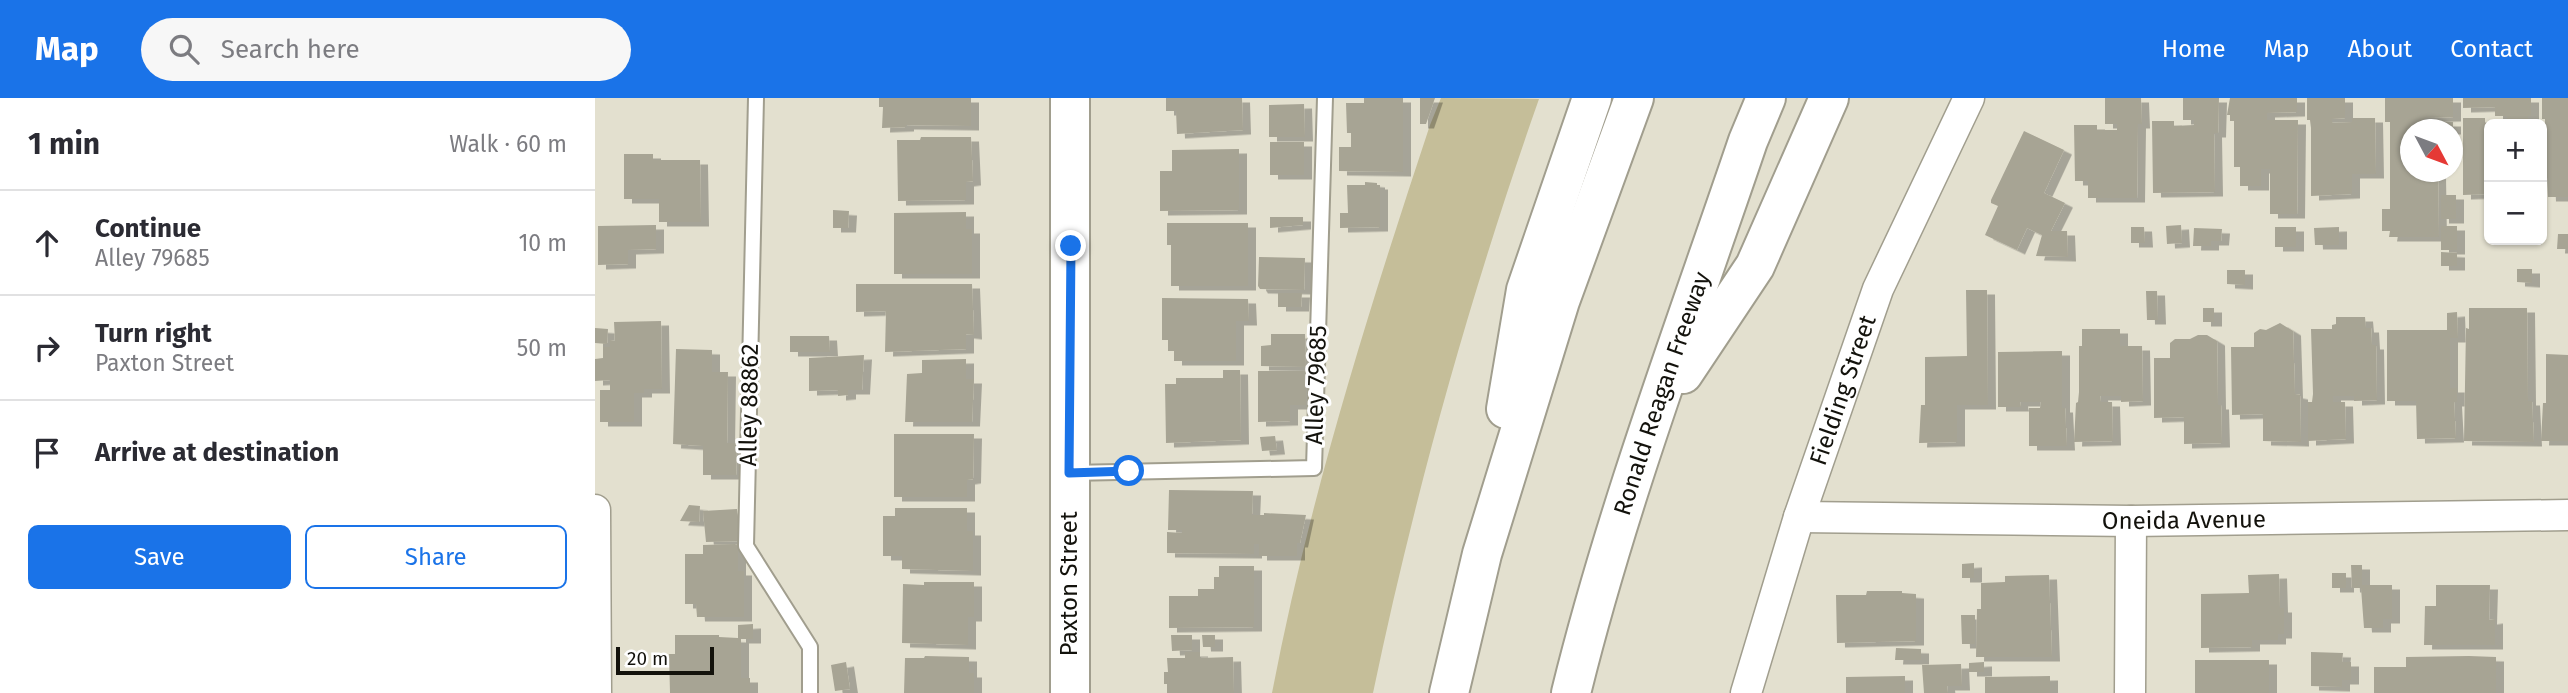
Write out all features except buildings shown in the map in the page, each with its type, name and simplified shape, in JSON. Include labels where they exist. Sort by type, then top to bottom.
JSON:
[{"type":"main road","name":"Paxton Street","points":[[1070,98],[1070,693]]},
{"type":"main road","points":[[1482,554],[1526,290],[1592,98]]},
{"type":"main road","points":[[1449,693],[1482,554],[1560,301],[1634,98]]},
{"type":"main road","name":"Ronald Reagan Freeway","points":[[1571,693],[1591,611],[1654,418],[1748,141],[1766,98]]},
{"type":"main road","points":[[1654,418],[1755,266],[1829,98]]},
{"type":"street","name":"Fielding Street","points":[[1747,693],[1799,517],[1878,289],[1969,98]]},
{"type":"street","points":[[595,510],[596,693]]},
{"type":"street","name":"Oneida Avenue","points":[[1799,517],[2131,520],[2568,515]]},
{"type":"street","points":[[2130,693],[2131,520]]},
{"type":"lane","name":"Alley 88862","points":[[756,98],[746,546],[810,647],[810,693]]},
{"type":"lane","name":"Alley 79685","points":[[1069,473],[1314,468],[1325,98]]},
{"type":"shaded area","points":[[1441,98],[1539,99],[1490,245],[1446,393],[1407,543],[1373,693],[1272,693],[1304,549],[1342,406],[1407,195]]},
{"type":"route","points":[[1071,246],[1069,473],[1129,471]]}]
